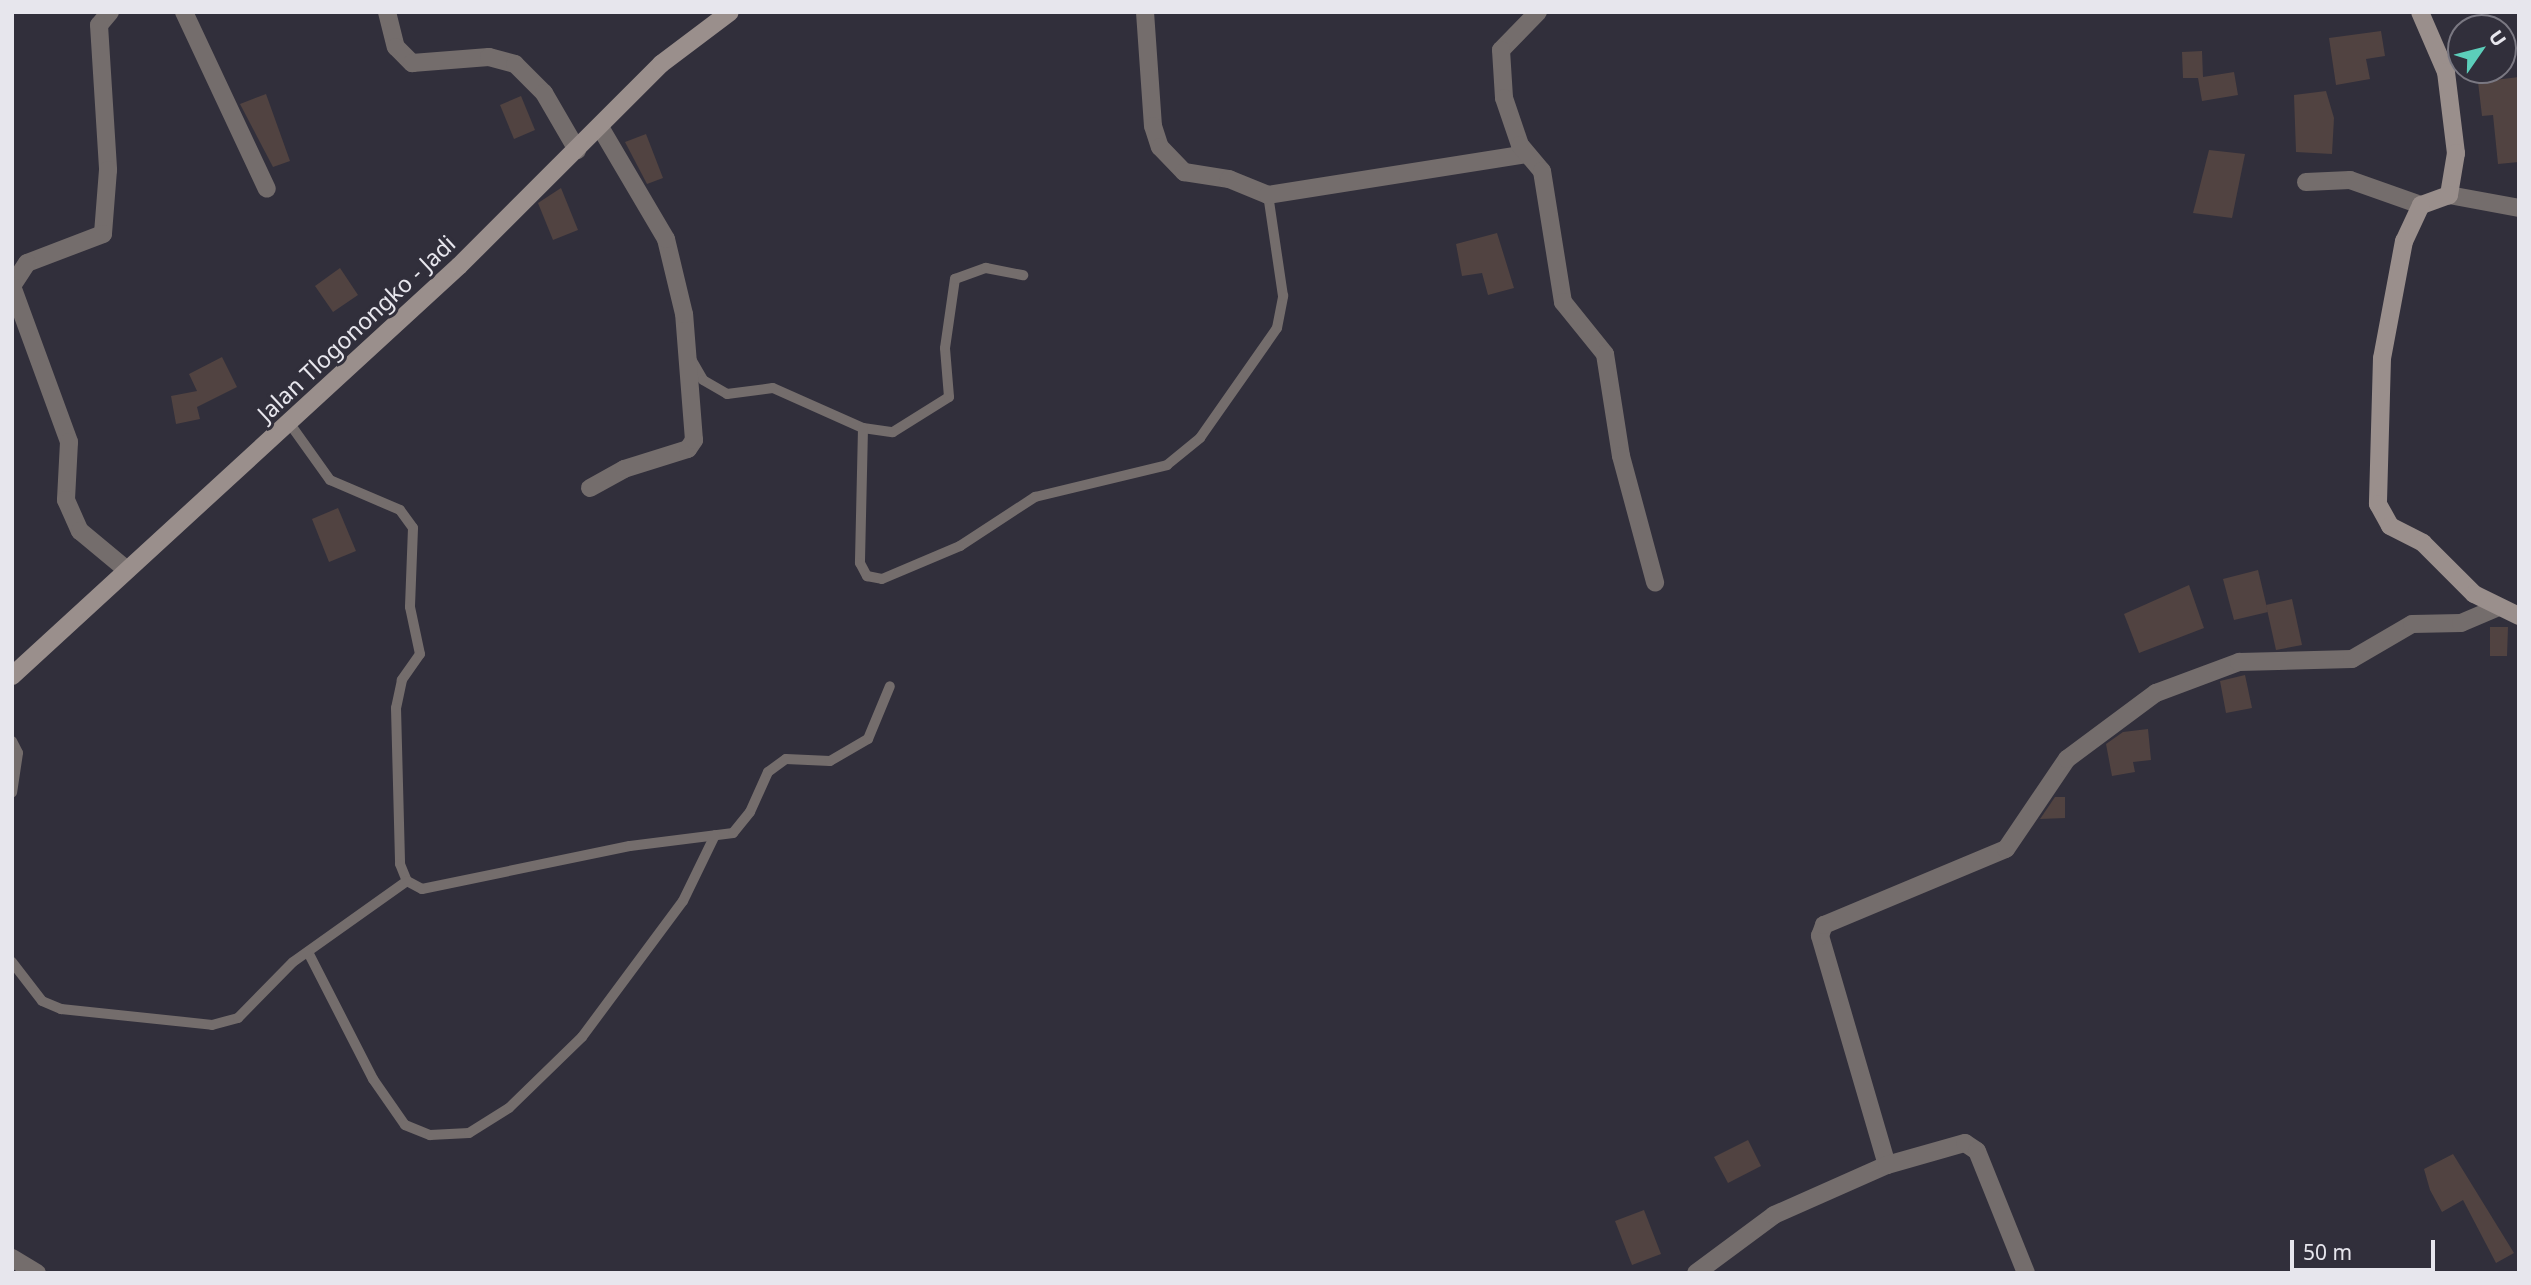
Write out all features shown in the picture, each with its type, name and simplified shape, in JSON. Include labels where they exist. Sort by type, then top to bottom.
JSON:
[{"type":"street","points":[[110,12],[99,25],[108,170],[103,234],[27,263],[12,286],[69,442],[66,500],[80,531],[127,570]]},
{"type":"street","points":[[184,12],[267,189]]},
{"type":"street","points":[[387,12],[396,47],[412,63],[499,57],[522,69],[577,150]]},
{"type":"street","name":"Jalan Tlogonongko - Jadi","points":[[12,676],[290,425],[577,150],[661,64],[730,12]]},
{"type":"street","points":[[1145,12],[1149,92],[1160,146],[1184,172],[1229,179],[1268,195],[1526,154]]},
{"type":"street","points":[[1538,12],[1505,42],[1499,60],[1504,98],[1526,154],[1546,185],[1563,302],[1605,354],[1620,456],[1655,582]]},
{"type":"street","points":[[2420,12],[2446,72],[2457,138],[2449,195]]},
{"type":"street","points":[[590,488],[692,444],[688,354],[666,239],[600,127]]},
{"type":"street","points":[[2306,182],[2350,180],[2421,205],[2449,195],[2519,208]]},
{"type":"street","points":[[2421,205],[2404,241],[2385,331],[2378,504],[2390,526],[2423,543],[2497,608],[2519,616]]},
{"type":"street","points":[[1887,1165],[1821,936],[1824,925],[2006,849],[2075,751],[2156,693],[2239,662],[2352,659],[2412,624],[2461,623],[2497,608]]},
{"type":"street","points":[[1696,1273],[1774,1215],[1887,1165],[1972,1145],[2026,1273]]},
{"type":"street","points":[[12,1258],[37,1273]]},
{"type":"lane","points":[[863,428],[860,563],[867,576],[882,579],[960,546],[1035,497],[1167,465],[1200,438],[1277,328],[1283,296],[1268,195]]},
{"type":"lane","points":[[688,354],[716,389],[727,394],[773,388],[863,428],[893,432],[949,397],[946,337],[955,279],[986,268],[1023,275]]},
{"type":"lane","points":[[290,425],[330,480],[400,510],[413,528],[410,607],[420,654],[402,680],[396,708],[400,864],[407,881],[422,889],[630,846],[733,833],[750,812],[768,772],[786,759],[830,761],[867,739],[890,686]]},
{"type":"lane","points":[[12,741],[18,753],[12,793]]},
{"type":"lane","points":[[307,952],[373,1079],[405,1125],[430,1135],[469,1133],[509,1108],[582,1037],[683,901],[715,835]]},
{"type":"lane","points":[[12,962],[42,1001],[61,1009],[212,1025],[238,1018],[307,952],[407,881]]},
{"type":"building","points":[[2381,31],[2385,56],[2366,59],[2370,79],[2336,85],[2329,38]]},
{"type":"building","points":[[2202,51],[2203,77],[2234,72],[2238,95],[2202,101],[2198,78],[2183,78],[2182,52]]},
{"type":"building","points":[[2517,77],[2519,162],[2498,164],[2493,115],[2482,116],[2478,84],[2517,84]]},
{"type":"building","points":[[2326,91],[2334,118],[2332,154],[2296,152],[2294,95]]},
{"type":"building","points":[[266,94],[290,161],[273,167],[240,104]]},
{"type":"building","points":[[521,96],[535,130],[514,139],[500,105]]},
{"type":"building","points":[[646,134],[663,178],[647,184],[625,142]]},
{"type":"building","points":[[2209,150],[2245,154],[2232,218],[2193,213]]},
{"type":"building","points":[[561,188],[578,230],[553,240],[538,203]]},
{"type":"building","points":[[1497,233],[1514,288],[1488,295],[1482,273],[1462,276],[1456,244]]},
{"type":"building","points":[[340,268],[358,295],[333,312],[315,286]]},
{"type":"building","points":[[222,357],[237,387],[197,407],[200,419],[176,424],[171,396],[197,391],[189,374]]},
{"type":"building","points":[[338,508],[356,551],[329,562],[312,519]]},
{"type":"building","points":[[2258,570],[2268,612],[2234,620],[2223,579]]},
{"type":"building","points":[[2189,585],[2204,628],[2139,653],[2124,614]]},
{"type":"building","points":[[2292,599],[2302,645],[2276,650],[2266,605]]},
{"type":"building","points":[[2490,627],[2508,627],[2507,656],[2490,656]]},
{"type":"building","points":[[2245,675],[2252,708],[2226,713],[2220,681]]},
{"type":"building","points":[[2148,729],[2151,760],[2133,762],[2135,772],[2112,776],[2106,744],[2123,732]]},
{"type":"building","points":[[2055,797],[2065,797],[2065,818],[2040,819]]},
{"type":"building","points":[[1748,1140],[1761,1166],[1728,1183],[1714,1157]]},
{"type":"building","points":[[2453,1154],[2514,1253],[2496,1263],[2463,1200],[2442,1212],[2430,1190],[2424,1169]]},
{"type":"building","points":[[1644,1210],[1661,1254],[1632,1265],[1615,1221]]}]
